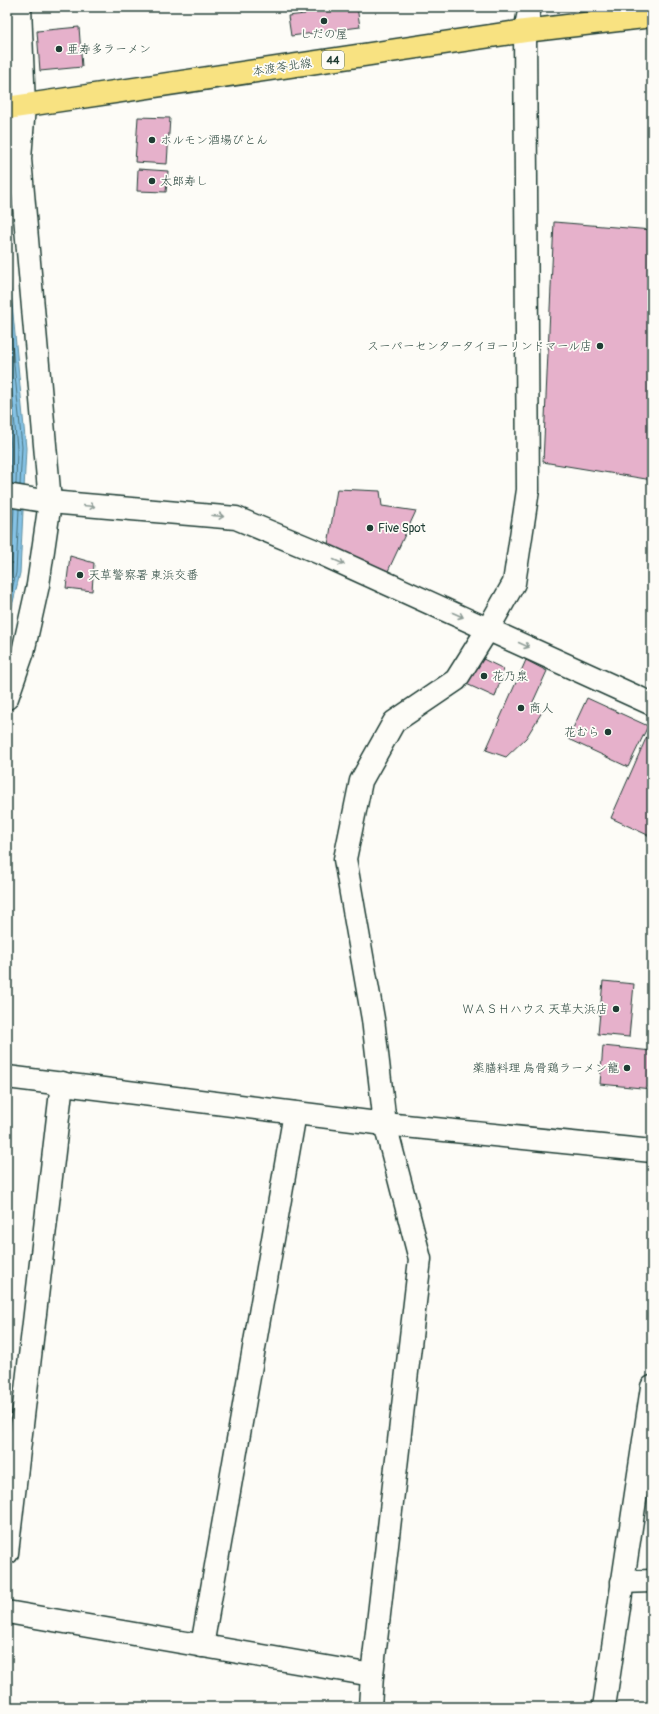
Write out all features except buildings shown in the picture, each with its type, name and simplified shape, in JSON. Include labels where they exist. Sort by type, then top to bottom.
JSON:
[{"type":"main road","name":"本渡苓北線","points":[[15,107],[525,31],[652,16]]},
{"type":"street","points":[[7,698],[23,652],[36,592],[43,501],[20,159],[15,107],[20,7]]},
{"type":"street","points":[[370,1707],[372,1675],[420,1259],[385,1124],[373,1019],[345,859],[361,781],[394,722],[456,680],[488,629],[514,583],[528,490],[525,31],[530,7]]},
{"type":"street","points":[[7,495],[43,501],[236,518],[320,553],[652,704]]},
{"type":"street","points":[[7,1077],[385,1124],[652,1151]]},
{"type":"street","points":[[7,1553],[16,1406],[62,1083]]},
{"type":"street","points":[[202,1646],[295,1113]]},
{"type":"street","points":[[604,1707],[652,1387]]},
{"type":"street","points":[[622,1582],[652,1581]]},
{"type":"street","points":[[7,1612],[372,1675]]},
{"type":"water","points":[[7,252],[26,448],[20,573],[7,627]]},
{"type":"place","name":"しだの屋","points":[[324,21]]},
{"type":"place","name":"亜寿多ラーメン","points":[[59,49]]},
{"type":"place","name":"ホルモン酒場びとん","points":[[152,140]]},
{"type":"place","name":"太郎寿し","points":[[152,181]]},
{"type":"place","name":"スーパーセンタータイヨーリンドマール店","points":[[600,346]]},
{"type":"place","name":"Five Spot","points":[[370,528]]},
{"type":"place","name":"天草警察署 東浜交番","points":[[80,575]]},
{"type":"place","name":"花乃泉","points":[[484,676]]},
{"type":"place","name":"商人","points":[[521,708]]},
{"type":"place","name":"花むら","points":[[608,732]]},
{"type":"place","name":"ＷＡＳＨハウス 天草大浜店","points":[[616,1009]]},
{"type":"place","name":"薬膳料理 烏骨鶏ラーメン龍","points":[[627,1068]]}]
